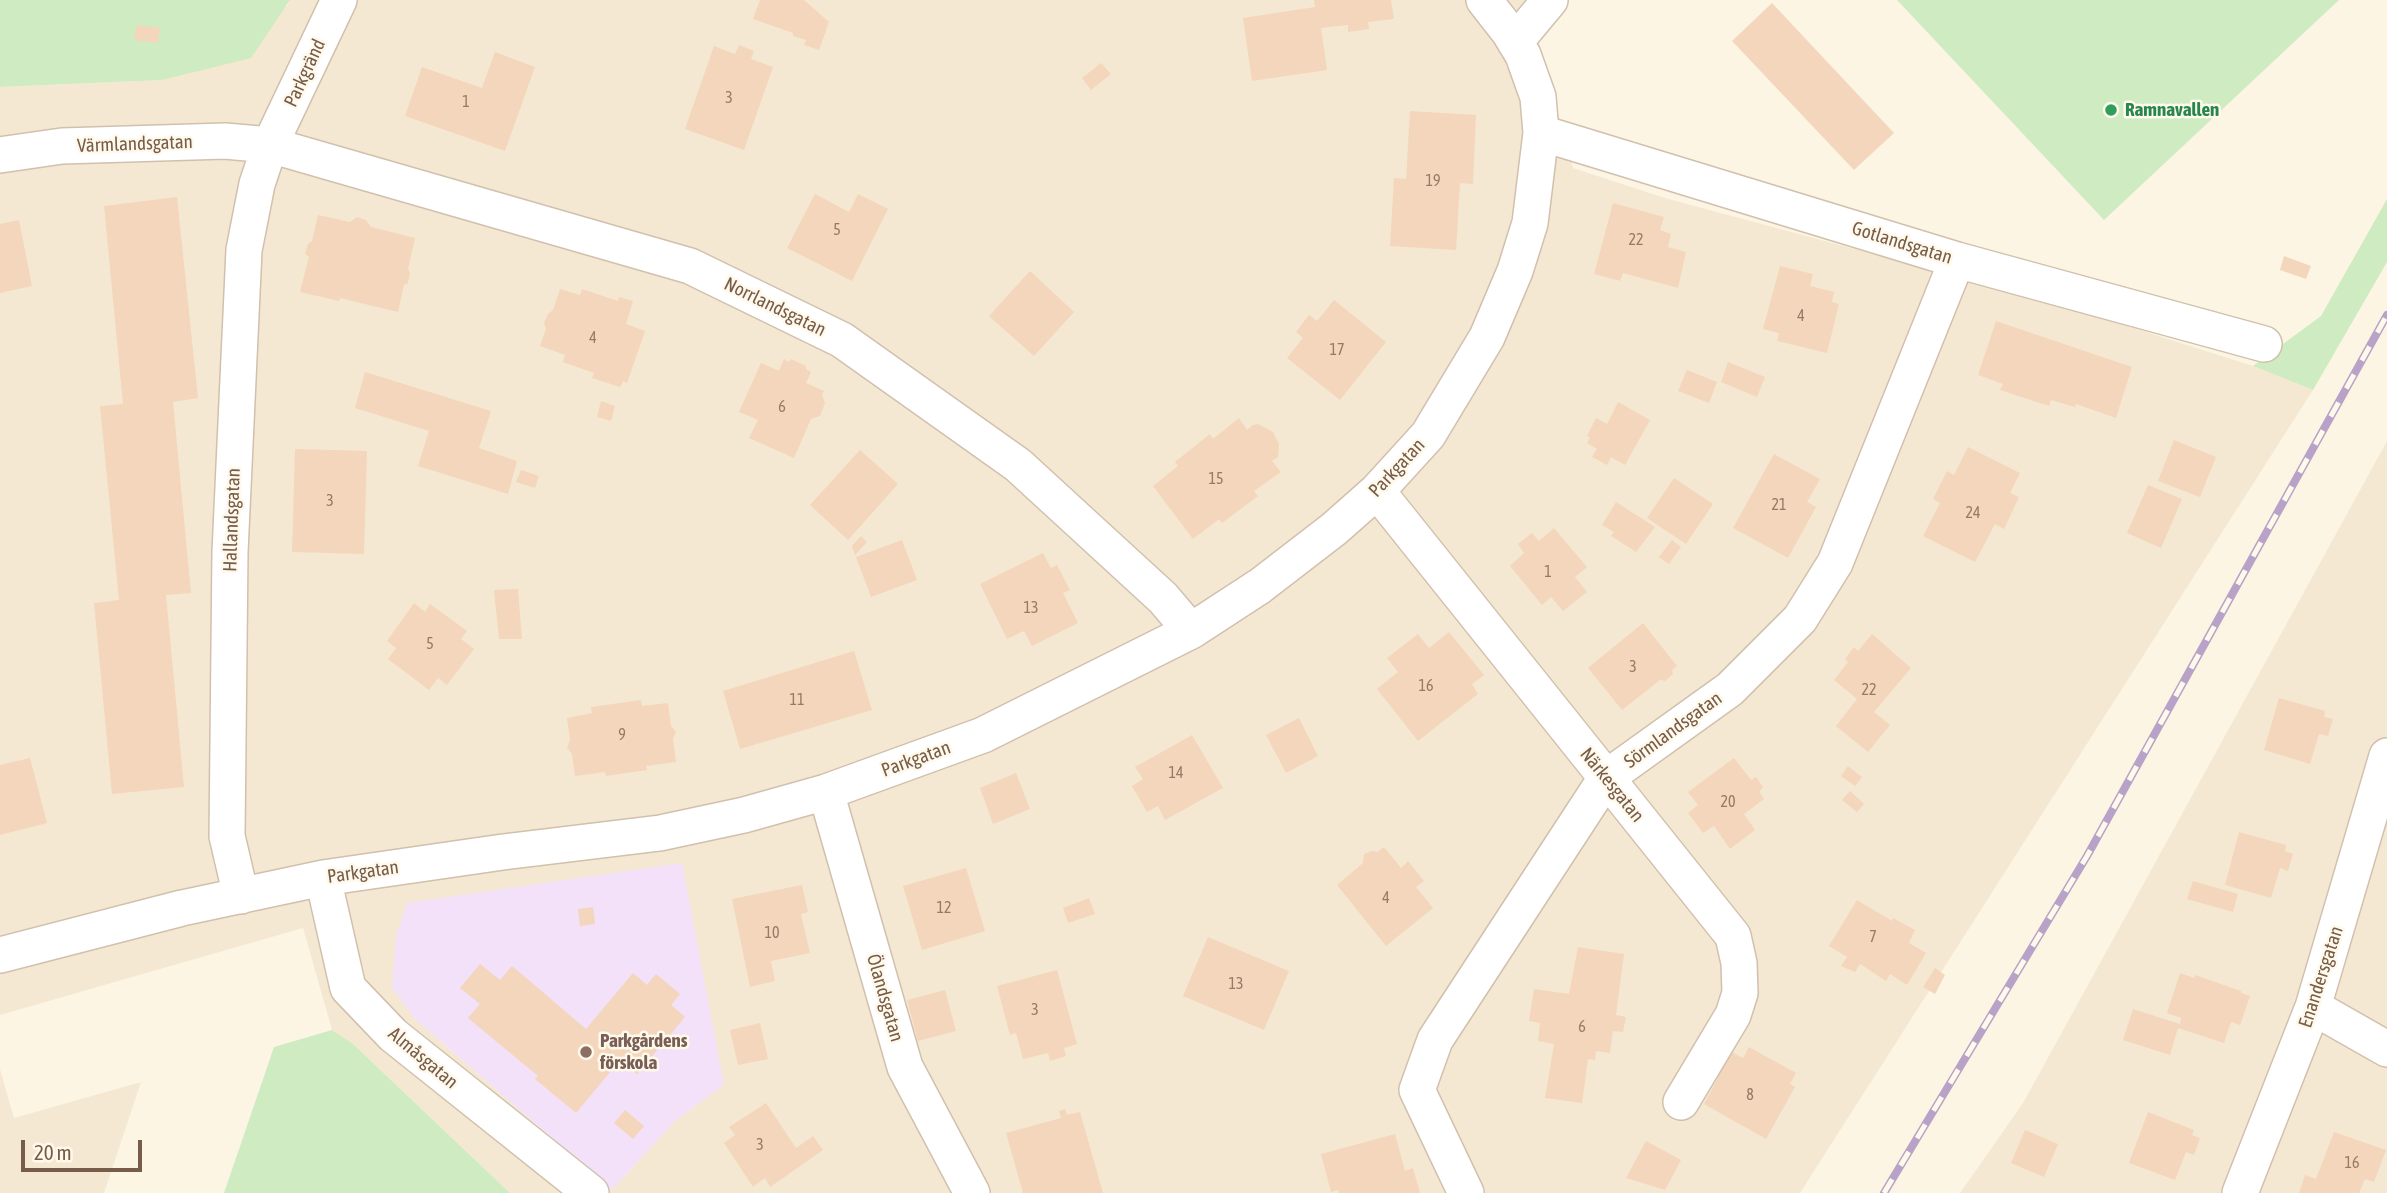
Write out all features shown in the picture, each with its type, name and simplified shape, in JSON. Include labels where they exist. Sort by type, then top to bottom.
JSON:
[{"type":"street","name":"Parkgränd","points":[[270,145],[339,0]]},
{"type":"street","points":[[1484,0],[1523,55],[1538,97],[1541,133]]},
{"type":"street","points":[[1515,42],[1550,0]]},
{"type":"street","name":"Gotlandsgatan","points":[[1541,133],[1957,260],[2264,344]]},
{"type":"street","name":"Parkgatan","points":[[0,956],[182,908],[323,878],[660,833],[744,815],[827,792],[983,735],[1191,631],[1260,586],[1334,529],[1377,491],[1428,435],[1487,337],[1515,271],[1530,223],[1541,133]]},
{"type":"street","name":"Värmlandsgatan","points":[[0,155],[62,146],[225,141],[270,145]]},
{"type":"street","name":"Norrlandsgatan","points":[[270,145],[690,266],[842,340],[1018,465],[1163,598],[1191,631]]},
{"type":"street","name":"Hallandsgatan","points":[[241,896],[227,836],[230,538],[244,250],[257,184],[270,145]]},
{"type":"street","name":"Sörmlandsgatan","points":[[1466,1193],[1417,1090],[1434,1040],[1606,778],[1730,689],[1800,620],[1835,564],[1957,260]]},
{"type":"street","name":"Närkesgatan","points":[[1377,491],[1455,585],[1733,936],[1739,963],[1740,993],[1733,1014],[1681,1102]]},
{"type":"street","name":"Enandersgatan","points":[[2240,1193],[2313,1007],[2387,756]]},
{"type":"street","name":"Ölandsgatan","points":[[827,792],[905,1067],[972,1193]]},
{"type":"street","name":"Almåsgatan","points":[[323,878],[348,988],[393,1035],[591,1193]]},
{"type":"street","points":[[2313,1007],[2387,1049]]},
{"type":"shaded area","points":[[290,0],[1527,0],[1573,168],[1665,198],[2055,303],[2253,366],[2313,390],[1800,1193],[510,1193],[352,1043],[332,1030],[303,928],[0,1015],[0,87],[162,80],[287,6]],"holes":[[[392,988],[724,1085],[675,1121],[612,1190],[416,1020]]]},
{"type":"shaded area","points":[[2387,441],[2387,1193],[1960,1193],[2023,1103]]},
{"type":"shaded area","name":"Parkgårdens förskola","points":[[682,863],[724,1085],[675,1121],[612,1190],[416,1020],[392,988],[396,936],[407,903]]},
{"type":"shaded area","points":[[0,1069],[14,1118],[141,1082],[104,1193],[0,1193]]},
{"type":"green space","points":[[0,0],[290,0],[251,58],[162,80],[0,87]]},
{"type":"green space","name":"Ramnavallen","points":[[1897,0],[2339,0],[2104,220]]},
{"type":"green space","points":[[2387,199],[2387,262],[2313,390],[2253,366],[2321,316]]},
{"type":"green space","points":[[332,1030],[352,1043],[510,1193],[224,1193],[274,1047]]},
{"type":"building","points":[[760,0],[804,0],[829,22],[819,50],[804,45],[806,40],[793,36],[793,33],[753,19]]},
{"type":"building","points":[[1314,0],[1391,0],[1394,19],[1368,22],[1369,29],[1348,32],[1348,25],[1321,28],[1327,70],[1252,81],[1243,18],[1315,7]]},
{"type":"building","points":[[1772,3],[1894,133],[1854,170],[1732,41]]},
{"type":"building","points":[[137,25],[160,28],[158,43],[134,40]]},
{"type":"building","points":[[739,45],[754,51],[751,59],[773,67],[744,150],[685,129],[714,46],[735,54]]},
{"type":"building","points":[[495,52],[535,67],[505,151],[405,116],[422,67],[482,88]]},
{"type":"building","points":[[1101,63],[1111,74],[1091,90],[1082,78]]},
{"type":"building","points":[[1410,111],[1476,115],[1473,184],[1460,183],[1456,250],[1390,246],[1394,178],[1406,179]]},
{"type":"building","points":[[815,194],[849,212],[858,194],[888,209],[852,281],[787,248]]},
{"type":"building","points":[[177,197],[198,398],[173,402],[191,593],[166,595],[184,787],[112,794],[94,603],[119,600],[100,406],[123,404],[104,206]]},
{"type":"building","points":[[1613,203],[1664,217],[1660,230],[1671,234],[1668,247],[1686,252],[1678,288],[1623,273],[1620,281],[1594,274]]},
{"type":"building","points":[[318,215],[350,222],[357,217],[366,220],[371,227],[415,238],[408,269],[408,283],[404,285],[398,312],[340,298],[339,301],[300,292],[309,257],[305,254],[312,241]]},
{"type":"building","points":[[19,220],[32,286],[0,293],[0,224]]},
{"type":"building","points":[[2284,256],[2311,266],[2306,279],[2280,270]]},
{"type":"building","points":[[1780,266],[1813,274],[1810,286],[1834,292],[1832,302],[1839,304],[1827,353],[1777,341],[1779,333],[1763,329]]},
{"type":"building","points":[[1030,271],[1074,312],[1034,356],[989,316]]},
{"type":"building","points":[[560,289],[580,295],[582,289],[618,301],[619,297],[633,301],[626,324],[645,331],[627,383],[623,381],[620,387],[592,378],[594,373],[563,362],[565,355],[540,346],[546,329],[544,323],[553,310]]},
{"type":"building","points":[[1334,300],[1386,342],[1340,400],[1287,358],[1303,338],[1296,332],[1309,315],[1317,321]]},
{"type":"building","points":[[1996,321],[2132,367],[2116,418],[2076,404],[2075,407],[2051,400],[2049,406],[2000,390],[2003,384],[1978,375]]},
{"type":"building","points":[[784,359],[789,362],[791,359],[806,366],[811,372],[806,383],[824,391],[822,395],[825,403],[820,416],[811,419],[794,458],[749,438],[758,420],[739,412],[761,363],[779,371]]},
{"type":"building","points":[[1728,362],[1765,377],[1757,397],[1721,382]]},
{"type":"building","points":[[1687,370],[1717,382],[1709,403],[1678,391]]},
{"type":"building","points":[[365,372],[491,411],[479,448],[517,461],[508,494],[418,466],[429,431],[355,408]]},
{"type":"building","points":[[601,401],[615,406],[611,421],[597,417]]},
{"type":"building","points":[[1618,402],[1650,420],[1625,465],[1611,457],[1607,465],[1592,457],[1597,449],[1587,443],[1590,438],[1587,436],[1596,418],[1607,424]]},
{"type":"building","points":[[1239,418],[1247,430],[1258,424],[1273,432],[1279,444],[1278,457],[1272,461],[1281,472],[1254,491],[1258,496],[1222,523],[1219,519],[1193,539],[1153,486],[1178,466],[1175,462],[1210,434],[1213,439]]},
{"type":"building","points":[[2174,440],[2216,457],[2200,497],[2158,481]]},
{"type":"building","points":[[1968,447],[2020,473],[2010,493],[2019,497],[2004,529],[1995,524],[1975,562],[1923,536],[1940,503],[1933,499],[1947,471],[1954,475]]},
{"type":"building","points":[[295,449],[367,451],[364,554],[292,552]]},
{"type":"building","points":[[860,450],[898,484],[848,540],[810,505]]},
{"type":"building","points":[[1774,454],[1820,479],[1807,502],[1816,507],[1788,558],[1733,528]]},
{"type":"building","points":[[521,470],[539,476],[535,488],[516,482]]},
{"type":"building","points":[[1674,478],[1713,504],[1686,544],[1647,518]]},
{"type":"building","points":[[2148,485],[2182,499],[2161,548],[2127,533]]},
{"type":"building","points":[[1616,502],[1655,527],[1636,552],[1611,536],[1614,532],[1602,525]]},
{"type":"building","points":[[1554,528],[1587,567],[1575,577],[1587,592],[1563,611],[1551,597],[1542,605],[1510,566],[1524,553],[1518,544],[1532,533],[1539,541]]},
{"type":"building","points":[[861,536],[867,542],[855,555],[852,546]]},
{"type":"building","points":[[902,540],[917,580],[871,597],[856,557]]},
{"type":"building","points":[[1672,540],[1681,547],[1669,564],[1659,557]]},
{"type":"building","points":[[1043,553],[1051,568],[1057,565],[1070,590],[1063,593],[1078,623],[1032,646],[1024,631],[1007,639],[980,584]]},
{"type":"building","points":[[518,589],[522,639],[499,639],[494,590]]},
{"type":"building","points":[[414,603],[425,612],[430,604],[467,631],[461,639],[474,649],[447,685],[438,678],[429,690],[388,659],[396,648],[387,641]]},
{"type":"building","points":[[1643,623],[1677,666],[1665,681],[1660,680],[1622,710],[1588,668]]},
{"type":"building","points":[[1449,632],[1484,675],[1472,684],[1478,694],[1418,741],[1377,689],[1398,672],[1387,658],[1418,634],[1429,648]]},
{"type":"building","points":[[1872,634],[1911,668],[1874,712],[1890,725],[1868,752],[1836,726],[1857,699],[1834,680],[1848,662],[1845,659],[1854,647],[1858,651]]},
{"type":"building","points":[[854,651],[872,710],[740,749],[723,691]]},
{"type":"building","points":[[2279,698],[2325,711],[2324,717],[2333,719],[2328,736],[2319,734],[2310,764],[2264,750]]},
{"type":"building","points":[[641,700],[642,706],[668,703],[671,726],[676,732],[673,739],[676,762],[646,766],[647,770],[606,776],[605,772],[575,776],[572,754],[567,748],[570,740],[567,718],[592,713],[591,707]]},
{"type":"building","points":[[1299,718],[1318,756],[1286,773],[1266,735]]},
{"type":"building","points":[[1192,735],[1223,788],[1165,820],[1158,806],[1147,812],[1132,786],[1143,779],[1135,767]]},
{"type":"building","points":[[30,758],[47,823],[0,835],[0,765]]},
{"type":"building","points":[[1734,758],[1751,780],[1756,777],[1763,787],[1759,792],[1764,799],[1744,814],[1755,830],[1730,849],[1714,826],[1703,833],[1688,813],[1698,805],[1688,792]]},
{"type":"building","points":[[1848,766],[1862,777],[1855,786],[1841,776]]},
{"type":"building","points":[[1016,773],[1030,809],[993,824],[980,788]]},
{"type":"building","points":[[1850,791],[1864,804],[1857,812],[1842,800]]},
{"type":"building","points":[[2239,832],[2286,845],[2285,851],[2293,854],[2288,871],[2280,868],[2271,898],[2225,885]]},
{"type":"building","points":[[1384,847],[1401,868],[1408,861],[1424,881],[1416,887],[1433,908],[1386,946],[1337,885],[1363,863],[1364,854],[1377,852]]},
{"type":"building","points":[[966,868],[985,931],[922,950],[903,886]]},
{"type":"building","points":[[2193,881],[2238,894],[2233,912],[2187,899]]},
{"type":"building","points":[[802,885],[808,912],[801,914],[810,953],[771,961],[775,981],[750,987],[732,899]]},
{"type":"building","points":[[1089,898],[1095,914],[1068,923],[1063,908]]},
{"type":"building","points":[[1857,900],[1892,921],[1893,918],[1915,930],[1909,943],[1926,953],[1907,985],[1890,974],[1886,981],[1860,964],[1855,972],[1841,966],[1847,957],[1829,946]]},
{"type":"building","points":[[593,907],[595,924],[580,926],[578,909]]},
{"type":"building","points":[[1208,937],[1289,971],[1264,1030],[1183,996]]},
{"type":"building","points":[[1578,947],[1624,954],[1616,1015],[1626,1017],[1623,1032],[1613,1031],[1610,1053],[1596,1051],[1595,1060],[1588,1059],[1582,1103],[1545,1098],[1554,1044],[1538,1041],[1540,1023],[1529,1021],[1534,989],[1569,994]]},
{"type":"building","points":[[480,964],[500,980],[512,966],[586,1029],[633,973],[647,985],[656,974],[680,994],[671,1005],[685,1017],[637,1074],[620,1060],[576,1113],[535,1079],[538,1076],[468,1018],[480,1004],[460,988]]},
{"type":"building","points":[[1935,968],[1945,975],[1935,994],[1923,987]]},
{"type":"building","points":[[1057,970],[1077,1044],[1064,1048],[1066,1056],[1050,1061],[1048,1053],[1023,1059],[1016,1033],[1010,1035],[997,986]]},
{"type":"building","points":[[2180,973],[2194,978],[2195,975],[2250,996],[2240,1025],[2231,1022],[2224,1043],[2178,1028],[2170,1055],[2123,1040],[2133,1009],[2180,1024],[2181,1018],[2167,1013]]},
{"type":"building","points":[[945,990],[956,1031],[918,1041],[907,1000]]},
{"type":"building","points":[[760,1023],[768,1059],[738,1065],[730,1030]]},
{"type":"building","points":[[1749,1047],[1796,1073],[1790,1084],[1795,1087],[1766,1139],[1704,1104],[1718,1078],[1714,1075],[1728,1050],[1743,1058]]},
{"type":"building","points":[[766,1103],[796,1148],[813,1136],[823,1150],[770,1187],[765,1178],[753,1187],[724,1143],[735,1135],[729,1127]]},
{"type":"building","points":[[1065,1109],[1067,1115],[1080,1112],[1103,1193],[1023,1193],[1006,1133],[1061,1118],[1059,1111]]},
{"type":"building","points":[[625,1110],[644,1126],[633,1139],[614,1123]]},
{"type":"building","points":[[2148,1112],[2194,1130],[2192,1135],[2200,1138],[2194,1155],[2186,1152],[2175,1180],[2129,1163]]},
{"type":"building","points":[[2025,1130],[2058,1144],[2044,1177],[2011,1163]]},
{"type":"building","points":[[2334,1132],[2386,1150],[2374,1182],[2365,1179],[2359,1193],[2299,1193],[2305,1175],[2316,1179]]},
{"type":"building","points":[[1395,1134],[1405,1171],[1413,1168],[1420,1193],[1331,1192],[1321,1154]]},
{"type":"building","points":[[1646,1141],[1681,1160],[1665,1190],[1626,1178]]},
{"type":"railway","points":[[1884,1193],[2087,856],[2387,315]]},
{"type":"place","name":"Ramnavallen","points":[[2111,110]]},
{"type":"place","name":"Parkgårdens förskola","points":[[586,1052]]}]
